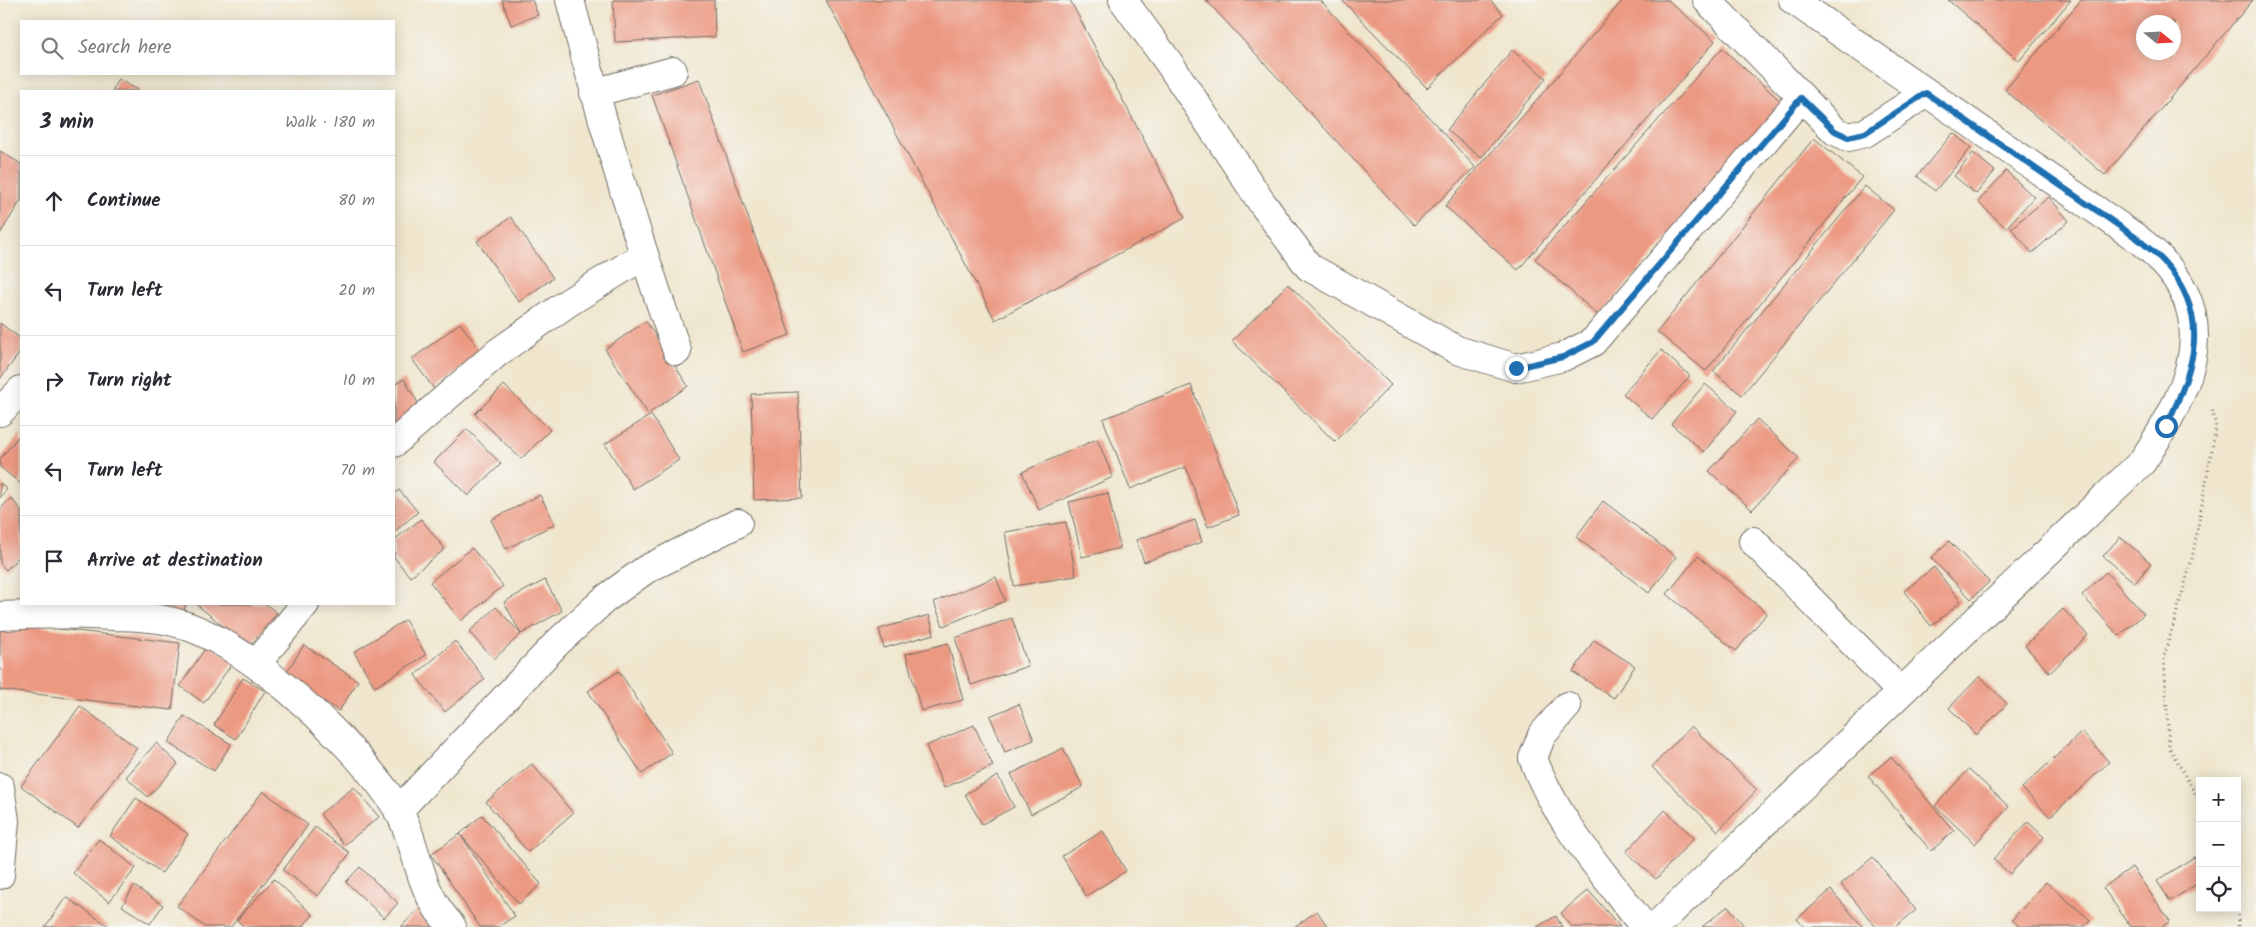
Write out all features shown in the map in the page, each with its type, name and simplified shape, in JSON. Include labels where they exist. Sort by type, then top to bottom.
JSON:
[{"type":"street","points":[[570,0],[594,93],[644,256],[677,351]]},
{"type":"street","points":[[1123,0],[1169,63],[1262,203],[1309,267],[1457,350],[1516,368],[1563,357],[1593,342],[1801,98]]},
{"type":"street","points":[[1707,0],[1801,98],[1835,131],[1848,137],[1865,133],[1926,93]]},
{"type":"street","points":[[1655,927],[2142,462],[2166,426],[2184,390],[2192,362],[2195,324],[2184,291],[2164,262],[2138,239],[1793,0]]},
{"type":"street","points":[[594,93],[673,71]]},
{"type":"street","points":[[395,442],[497,353],[569,302],[644,256]]},
{"type":"street","points":[[0,412],[20,391]]},
{"type":"street","points":[[398,811],[557,643],[605,599],[646,570],[738,524]]},
{"type":"street","points":[[1753,541],[1900,692]]},
{"type":"street","points":[[257,664],[304,605]]},
{"type":"street","points":[[0,616],[51,613],[151,618],[177,622],[200,631],[257,664],[331,730],[380,783],[398,811],[435,906],[452,927]]},
{"type":"street","points":[[1567,706],[1542,735],[1533,758],[1540,779],[1564,822],[1644,927]]},
{"type":"street","points":[[0,787],[5,821],[0,875]]},
{"type":"path","points":[[2196,795],[2169,747],[2164,656],[2192,559],[2216,427],[2210,399]]},
{"type":"path","points":[[2238,912],[2238,927]]},
{"type":"building","points":[[502,0],[532,0],[538,15],[511,25]]},
{"type":"building","points":[[613,0],[714,0],[715,37],[615,42]]},
{"type":"building","points":[[826,0],[1070,0],[1185,218],[995,320]]},
{"type":"building","points":[[1206,0],[1320,0],[1475,167],[1414,225]]},
{"type":"building","points":[[1342,0],[1490,0],[1503,14],[1427,88]]},
{"type":"building","points":[[1623,0],[1668,0],[1715,41],[1518,270],[1445,206]]},
{"type":"building","points":[[1948,0],[2071,0],[2019,61]]},
{"type":"building","points":[[2081,0],[2253,0],[2105,175],[2005,90]]},
{"type":"building","points":[[1722,48],[1785,105],[1599,316],[1535,259]]},
{"type":"building","points":[[1512,50],[1546,78],[1481,158],[1447,130]]},
{"type":"building","points":[[118,79],[138,90],[112,90]]},
{"type":"building","points":[[699,79],[790,335],[743,352],[652,95]]},
{"type":"building","points":[[1953,133],[1971,148],[1935,191],[1917,176]]},
{"type":"building","points":[[1814,138],[1862,177],[1706,371],[1657,332]]},
{"type":"building","points":[[0,151],[20,163],[20,202],[0,234]]},
{"type":"building","points":[[1973,153],[1995,171],[1976,194],[1954,176]]},
{"type":"building","points":[[2006,171],[2034,197],[2006,228],[1978,202]]},
{"type":"building","points":[[1865,186],[1894,210],[1742,395],[1713,371]]},
{"type":"building","points":[[2049,197],[2069,221],[2032,253],[2011,228]]},
{"type":"building","points":[[511,217],[553,278],[519,302],[477,241]]},
{"type":"building","points":[[1288,284],[1391,385],[1335,442],[1232,341]]},
{"type":"building","points":[[646,321],[688,386],[648,414],[605,349]]},
{"type":"building","points":[[0,323],[20,338],[20,352],[0,379]]},
{"type":"building","points":[[460,323],[482,353],[434,389],[412,359]]},
{"type":"building","points":[[1661,350],[1690,376],[1652,419],[1623,394]]},
{"type":"building","points":[[404,379],[425,415],[395,431],[395,384]]},
{"type":"building","points":[[1705,384],[1737,411],[1704,452],[1671,424]]},
{"type":"building","points":[[504,385],[550,430],[521,459],[475,414]]},
{"type":"building","points":[[1191,385],[1239,515],[1208,527],[1186,467],[1130,489],[1103,419]]},
{"type":"building","points":[[798,392],[802,498],[754,500],[751,394]]},
{"type":"building","points":[[651,415],[679,460],[633,489],[605,444]]},
{"type":"building","points":[[1757,419],[1799,458],[1752,510],[1709,471]]},
{"type":"building","points":[[467,429],[501,464],[468,496],[434,462]]},
{"type":"building","points":[[20,434],[20,483],[0,467],[0,459]]},
{"type":"building","points":[[1097,439],[1113,477],[1039,510],[1022,472]]},
{"type":"building","points":[[0,483],[7,489],[0,498]]},
{"type":"building","points":[[399,490],[418,512],[395,531],[395,493]]},
{"type":"building","points":[[1108,493],[1120,548],[1082,557],[1069,502]]},
{"type":"building","points":[[540,495],[555,524],[506,549],[491,520]]},
{"type":"building","points":[[11,498],[20,509],[20,556],[6,570],[0,563],[0,509]]},
{"type":"building","points":[[1603,501],[1676,557],[1649,593],[1576,537]]},
{"type":"building","points":[[421,519],[445,549],[410,577],[395,558],[395,539]]},
{"type":"building","points":[[1195,520],[1202,542],[1144,562],[1136,540]]},
{"type":"building","points":[[1066,522],[1076,576],[1014,586],[1005,532]]},
{"type":"building","points":[[2120,537],[2151,563],[2135,583],[2103,556]]},
{"type":"building","points":[[1949,541],[1989,582],[1971,599],[1931,558]]},
{"type":"building","points":[[472,548],[503,586],[461,621],[430,582]]},
{"type":"building","points":[[1698,556],[1767,613],[1736,651],[1667,594]]},
{"type":"building","points":[[1934,567],[1961,602],[1931,626],[1904,591]]},
{"type":"building","points":[[2106,572],[2144,614],[2119,636],[2082,595]]},
{"type":"building","points":[[996,577],[1005,601],[943,626],[934,602]]},
{"type":"building","points":[[545,580],[562,611],[521,634],[504,602]]},
{"type":"building","points":[[143,605],[186,605],[181,619]]},
{"type":"building","points":[[197,605],[267,605],[277,613],[249,647]]},
{"type":"building","points":[[496,607],[521,634],[494,659],[469,632]]},
{"type":"building","points":[[2063,609],[2088,635],[2050,673],[2025,646]]},
{"type":"building","points":[[929,615],[934,634],[884,648],[879,629]]},
{"type":"building","points":[[1012,618],[1028,666],[971,685],[955,638]]},
{"type":"building","points":[[405,620],[426,655],[375,687],[354,652]]},
{"type":"building","points":[[0,622],[180,643],[172,710],[0,690]]},
{"type":"building","points":[[1594,640],[1635,666],[1614,698],[1573,672]]},
{"type":"building","points":[[455,641],[485,679],[445,712],[415,675]]},
{"type":"building","points":[[948,643],[963,700],[921,711],[906,654]]},
{"type":"building","points":[[208,644],[234,661],[204,703],[180,686]]},
{"type":"building","points":[[304,645],[358,681],[339,711],[284,676]]},
{"type":"building","points":[[619,671],[672,753],[642,774],[588,691]]},
{"type":"building","points":[[1980,676],[2007,704],[1976,735],[1949,708]]},
{"type":"building","points":[[243,678],[265,691],[236,739],[214,725]]},
{"type":"building","points":[[1019,704],[1034,740],[1005,752],[990,716]]},
{"type":"building","points":[[80,706],[137,748],[78,828],[21,786]]},
{"type":"building","points":[[184,716],[231,744],[214,771],[168,743]]},
{"type":"building","points":[[974,725],[993,766],[944,788],[926,746]]},
{"type":"building","points":[[1691,726],[1757,790],[1718,831],[1652,767]]},
{"type":"building","points":[[2082,732],[2109,762],[2050,817],[2022,788]]},
{"type":"building","points":[[156,743],[178,764],[148,797],[126,777]]},
{"type":"building","points":[[1063,748],[1083,787],[1031,814],[1011,774]]},
{"type":"building","points":[[1891,757],[1954,831],[1931,851],[1868,776]]},
{"type":"building","points":[[532,764],[573,813],[528,852],[486,802]]},
{"type":"building","points":[[1969,769],[2009,807],[1975,844],[1935,806]]},
{"type":"building","points":[[998,776],[1014,807],[982,824],[965,794]]},
{"type":"building","points":[[354,787],[379,817],[344,845],[320,814]]},
{"type":"building","points":[[263,791],[308,825],[231,927],[205,927],[177,906]]},
{"type":"building","points":[[136,798],[188,834],[162,873],[110,836]]},
{"type":"building","points":[[1665,810],[1694,838],[1656,879],[1626,852]]},
{"type":"building","points":[[482,815],[541,884],[519,904],[460,834]]},
{"type":"building","points":[[2028,822],[2044,837],[2010,874],[1993,859]]},
{"type":"building","points":[[315,827],[350,853],[318,896],[283,870]]},
{"type":"building","points":[[1103,831],[1126,871],[1086,896],[1062,856]]},
{"type":"building","points":[[460,834],[515,916],[498,927],[480,927],[431,854]]},
{"type":"building","points":[[99,839],[136,868],[109,902],[73,873]]},
{"type":"building","points":[[1873,857],[1916,910],[1895,927],[1876,927],[1841,884]]},
{"type":"building","points":[[2194,857],[2196,860],[2196,885],[2170,901],[2157,881]]},
{"type":"building","points":[[360,867],[398,903],[384,918],[346,882]]},
{"type":"building","points":[[2132,867],[2170,921],[2162,927],[2131,927],[2103,888]]},
{"type":"building","points":[[274,879],[313,915],[302,927],[244,927],[237,920]]},
{"type":"building","points":[[2046,882],[2090,920],[2084,927],[2020,927],[2012,920]]},
{"type":"building","points":[[134,886],[163,905],[150,924],[122,906]]},
{"type":"building","points":[[1588,890],[1620,927],[1572,927],[1561,913]]},
{"type":"building","points":[[1831,890],[1863,927],[1804,927],[1797,919]]},
{"type":"building","points":[[66,897],[110,927],[45,927]]},
{"type":"building","points":[[1728,906],[1745,927],[1702,927]]},
{"type":"building","points":[[420,907],[441,927],[401,927]]},
{"type":"building","points":[[1317,911],[1328,927],[1294,927]]},
{"type":"building","points":[[1556,916],[1562,927],[1537,927]]},
{"type":"route","points":[[1516,368],[1563,357],[1593,342],[1801,98],[1835,131],[1848,137],[1865,133],[1926,93],[2138,239],[2164,262],[2184,291],[2195,324],[2192,362],[2184,390],[2166,426]]}]
